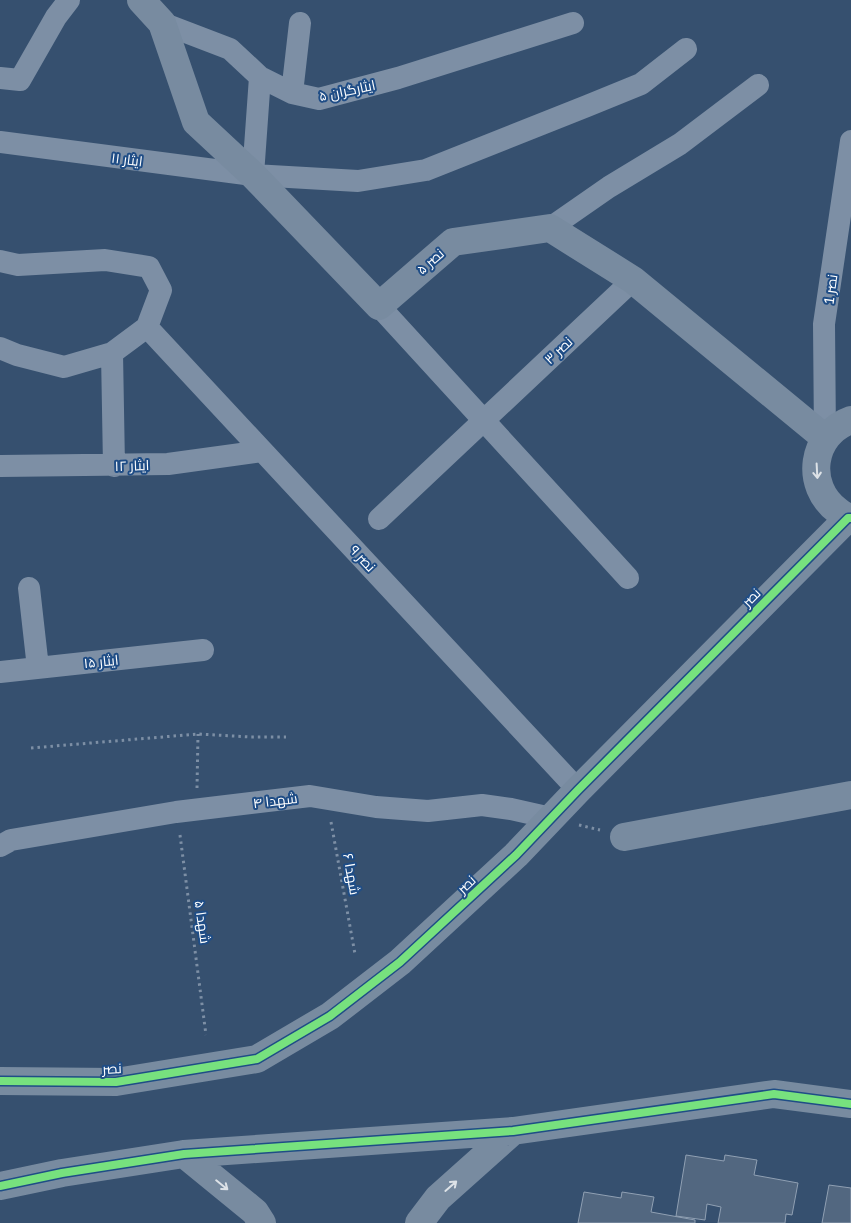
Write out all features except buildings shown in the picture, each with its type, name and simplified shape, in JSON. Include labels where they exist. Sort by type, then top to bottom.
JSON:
[{"type":"street","points":[[10,79],[69,0]]},
{"type":"street","name":"ایثارگران ۵","points":[[141,0],[162,23],[230,49],[260,77],[292,93],[319,99],[398,78],[573,23]]},
{"type":"street","points":[[162,23],[196,122],[253,175],[379,306],[628,578]]},
{"type":"street","points":[[292,93],[300,23]]},
{"type":"street","name":"ایثار ۱۱","points":[[0,142],[253,175],[358,181],[426,170],[641,84],[686,49]]},
{"type":"street","points":[[253,175],[260,77]]},
{"type":"street","points":[[758,85],[680,144],[609,187],[550,228],[633,280],[825,438],[841,424],[851,420]]},
{"type":"street","name":"نصر 1","points":[[825,438],[824,324],[851,141]]},
{"type":"street","name":"نصر ۵","points":[[379,306],[453,242],[550,228]]},
{"type":"street","points":[[0,261],[18,265],[105,260],[149,267],[161,290],[147,327],[112,353],[64,367],[0,348]]},
{"type":"street","name":"نصر ۳","points":[[379,519],[633,280]]},
{"type":"street","name":"نصر ۹","points":[[147,327],[578,790]]},
{"type":"street","points":[[112,353],[114,466]]},
{"type":"street","name":"نصر","points":[[0,1081],[116,1082],[257,1059],[330,1016],[400,962],[516,855],[578,790],[849,518],[828,504],[817,484],[816,460],[825,438]]},
{"type":"street","name":"ایثار ۱۲","points":[[0,466],[168,464],[262,451]]},
{"type":"street","points":[[29,588],[38,668]]},
{"type":"street","name":"ایثار ۱۵","points":[[0,672],[203,650]]},
{"type":"street","points":[[624,837],[851,795]]},
{"type":"street","name":"شهدا ۴","points":[[0,846],[11,840],[186,811],[310,796],[376,807],[428,811],[482,805],[551,818]]},
{"type":"street","points":[[0,1186],[62,1173],[184,1154],[513,1131],[774,1094],[851,1104]]},
{"type":"street","points":[[419,1223],[438,1198],[513,1131]]},
{"type":"street","points":[[184,1154],[254,1212],[262,1223]]},
{"type":"path","points":[[31,748],[198,734],[286,737]]},
{"type":"path","points":[[551,818],[624,837]]},
{"type":"cycle path","points":[[0,1081],[116,1082],[257,1059],[330,1016],[400,962],[516,855],[848,518],[851,518]]},
{"type":"cycle path","points":[[0,1186],[62,1173],[184,1154],[513,1131],[774,1094],[851,1104]]}]
